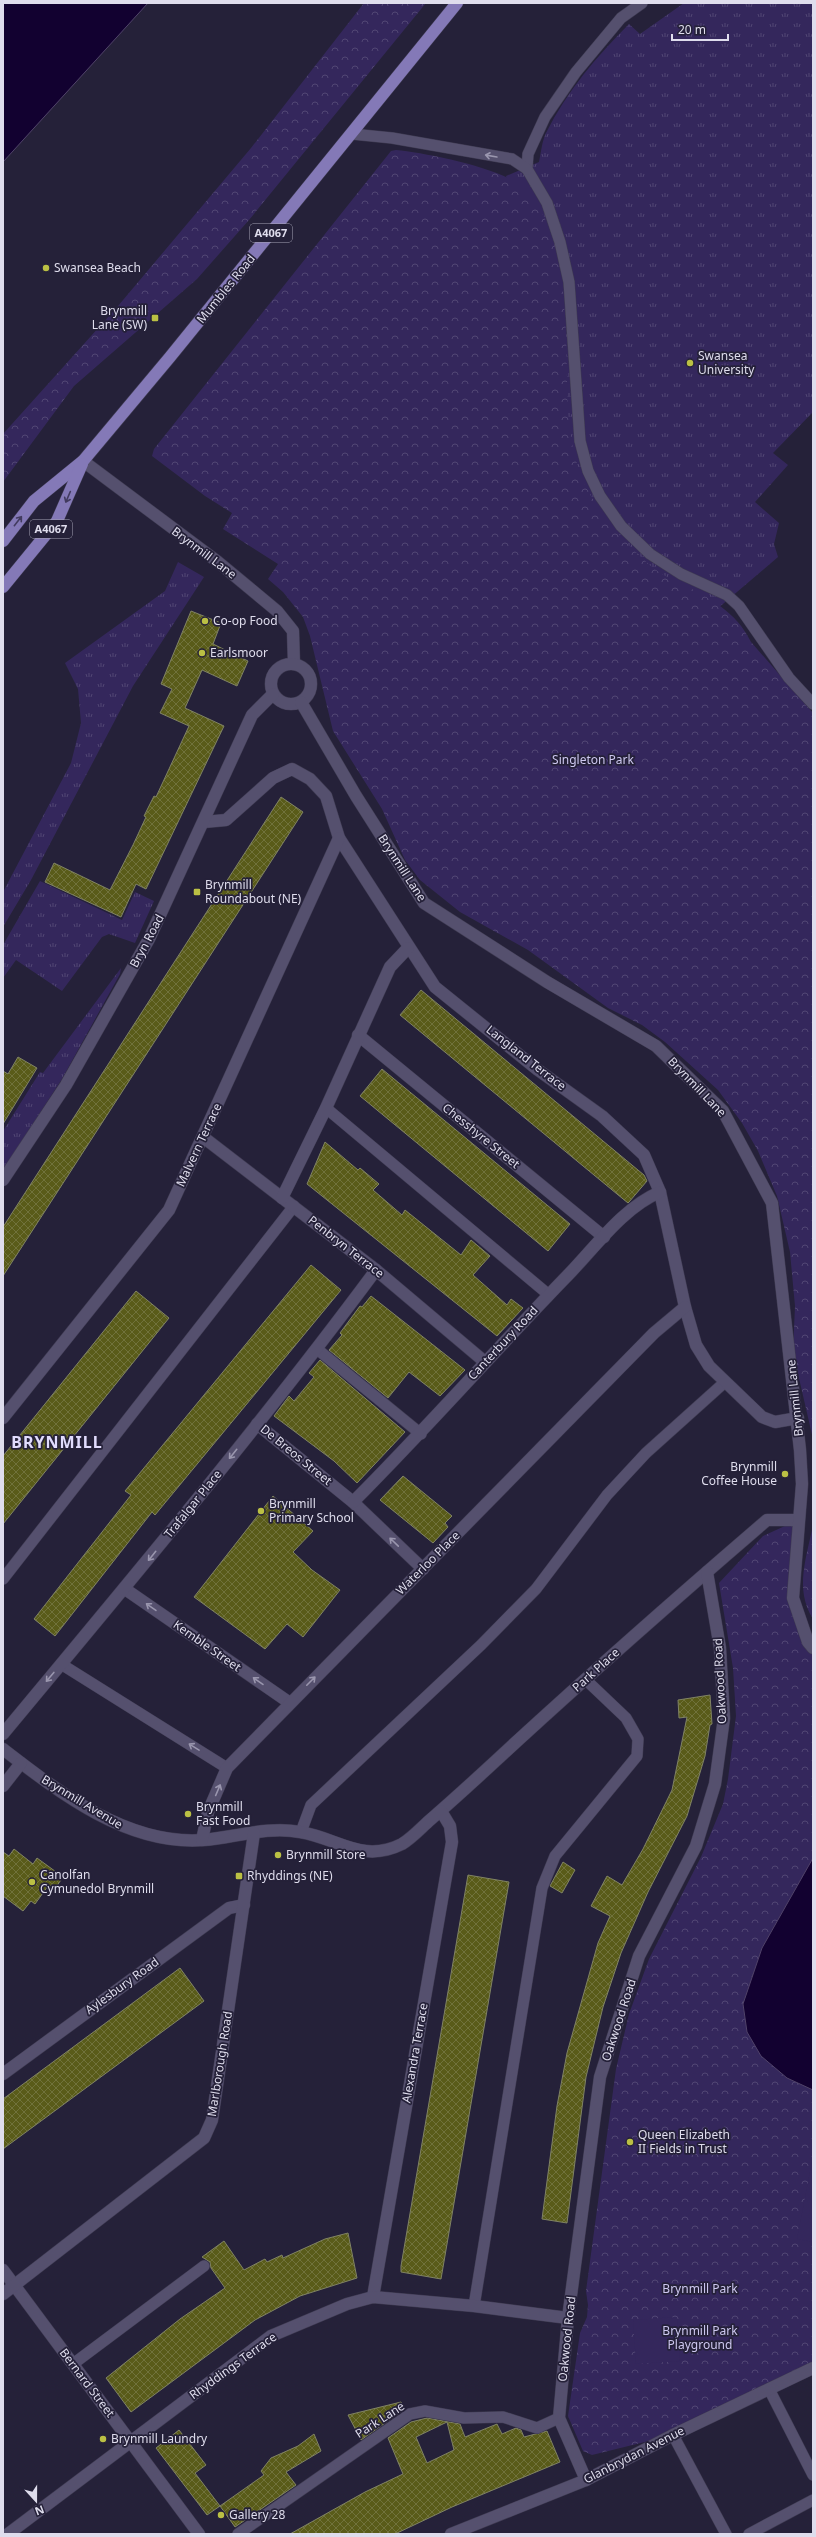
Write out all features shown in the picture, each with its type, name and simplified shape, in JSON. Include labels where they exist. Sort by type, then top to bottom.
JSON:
[{"type":"main road","name":"Mumbles Road","points":[[3,541],[34,501],[83,461],[352,134],[457,3]]},
{"type":"main road","name":"Mumbles Road","points":[[3,587],[57,521],[83,461]]},
{"type":"street","name":"Brynmill Lane","points":[[83,461],[218,562],[277,611],[292,631],[294,664]]},
{"type":"street","points":[[294,664],[304,668],[309,676],[311,686],[308,695],[301,702],[291,705],[280,702],[273,694],[270,683],[274,672],[283,666],[294,664]]},
{"type":"street","name":"Bryn Road","points":[[3,1180],[66,1085],[143,951],[204,822],[252,715],[273,694]]},
{"type":"street","name":"Brynmill Lane","points":[[301,702],[356,796],[424,903],[547,982],[656,1046],[723,1111],[772,1203],[798,1418],[802,1484],[793,1598],[808,1642],[813,1648]]},
{"type":"street","name":"Langland Terrace","points":[[204,822],[226,820],[273,778],[292,769],[310,779],[326,796],[339,838],[408,948],[435,987],[538,1070],[602,1116],[644,1156],[660,1192],[685,1307],[696,1345],[709,1366],[762,1417],[775,1422],[798,1418]]},
{"type":"street","name":"Malvern Terrace","points":[[3,1418],[169,1210],[339,838]]},
{"type":"street","points":[[282,1198],[326,1108],[390,967],[408,948]]},
{"type":"street","name":"Chesshyre Street","points":[[358,1035],[604,1237]]},
{"type":"street","name":"Penbryn Terrace","points":[[203,1138],[376,1270],[485,1362]]},
{"type":"street","name":"Canterbury Road","points":[[353,1502],[421,1434],[548,1294],[604,1237],[642,1199],[660,1192]]},
{"type":"street","name":"Trafalgar Place","points":[[3,1734],[125,1589],[317,1349],[376,1270]]},
{"type":"street","name":"Waterloo Place","points":[[202,1840],[208,1812],[227,1768],[654,1333],[685,1307]]},
{"type":"street","name":"De Breos Street","points":[[257,1424],[353,1502],[423,1569]]},
{"type":"street","name":"Park Place","points":[[403,1843],[441,1811],[586,1679],[767,1520],[798,1520]]},
{"type":"street","name":"Oakwood Road","points":[[586,2480],[560,2418],[568,2318],[600,2077],[639,1956],[696,1846],[715,1784],[724,1718],[720,1648],[707,1572]]},
{"type":"street","name":"Kemble Street","points":[[125,1589],[290,1703]]},
{"type":"street","name":"Brynmill Avenue","points":[[3,1749],[58,1790],[126,1828],[157,1836],[202,1840],[278,1830],[301,1832],[366,1853],[384,1851],[403,1843]]},
{"type":"street","points":[[3,1786],[21,1763]]},
{"type":"street","name":"Alexandra Terrace","points":[[373,2297],[452,1842],[450,1826],[441,1811]]},
{"type":"street","name":"Marlborough Road","points":[[3,2294],[204,2138],[212,2120],[254,1833]]},
{"type":"street","name":"Aylesbury Road","points":[[3,2074],[229,1908],[244,1905]]},
{"type":"street","name":"Bernard Street","points":[[3,2270],[130,2441],[195,2532]]},
{"type":"street","name":"Rhyddings Terrace","points":[[8,2534],[271,2336],[347,2304],[373,2297],[474,2306],[568,2318]]},
{"type":"street","name":"Glanbrydan Avenue","points":[[451,2534],[586,2480],[673,2435],[813,2368]]},
{"type":"lane","points":[[527,169],[528,154],[545,117],[567,85],[621,18],[642,3]]},
{"type":"lane","points":[[352,134],[392,138],[512,159],[527,169],[547,203],[560,242],[569,282],[580,441],[588,471],[600,496],[621,526],[650,554],[681,574],[727,595],[739,606],[789,678],[813,704]]},
{"type":"lane","points":[[326,1108],[548,1294]]},
{"type":"lane","points":[[3,1579],[294,1206]]},
{"type":"lane","points":[[317,1349],[421,1434]]},
{"type":"lane","points":[[301,1832],[311,1805],[481,1645],[536,1589],[606,1495],[646,1453],[725,1382]]},
{"type":"lane","points":[[61,1664],[227,1768]]},
{"type":"lane","points":[[474,2306],[542,1888],[555,1856],[637,1756],[638,1739],[626,1718],[586,1679]]},
{"type":"lane","points":[[73,2364],[204,2266]]},
{"type":"lane","points":[[769,2389],[813,2475]]},
{"type":"lane","name":"Park Lane","points":[[238,2534],[410,2414],[424,2411],[464,2418],[503,2417],[537,2428],[560,2418]]},
{"type":"lane","points":[[673,2435],[726,2534]]},
{"type":"lane","points":[[749,2534],[813,2500]]},
{"type":"green space","points":[[364,3],[426,3],[249,220],[197,279],[74,386],[3,482],[3,434],[118,306],[251,148]]},
{"type":"green space","name":"Swansea University","points":[[684,3],[813,3],[813,412],[773,453],[788,465],[755,502],[779,523],[774,544],[778,557],[690,632],[574,483],[506,176],[539,162],[545,136],[563,103],[594,61],[629,24],[640,34]]},
{"type":"green space","name":"Singleton Park","points":[[396,150],[444,158],[500,174],[515,181],[525,189],[539,207],[549,228],[556,252],[561,278],[566,330],[568,407],[571,438],[578,468],[591,496],[612,526],[629,545],[656,570],[701,594],[721,606],[730,614],[745,631],[751,642],[813,713],[813,1439],[793,1352],[795,1306],[790,1252],[777,1196],[758,1151],[742,1123],[718,1090],[665,1042],[642,1025],[608,1008],[528,950],[460,912],[420,880],[405,860],[382,809],[333,731],[310,636],[303,617],[283,592],[268,579],[278,564],[223,529],[232,513],[205,496],[152,456],[154,449],[391,151]]},
{"type":"green space","points":[[178,562],[204,577],[133,686],[31,880],[3,927],[3,892],[71,763],[81,723],[78,689],[65,663],[165,591]]},
{"type":"green space","points":[[40,881],[122,920],[135,892],[154,901],[135,943],[109,934],[102,937],[62,991],[16,960],[3,978],[3,945]]},
{"type":"green space","points":[[121,968],[120,974],[62,1079],[3,1170],[3,1131],[40,1072],[43,1073]]},
{"type":"green space","name":"Brynmill Park","points":[[798,1520],[793,1598],[813,1648],[813,2368],[673,2435],[592,2455],[583,2451],[568,2416],[580,2333],[587,2317],[588,2305],[586,2291],[616,2069],[629,2014],[649,1959],[701,1857],[723,1804],[728,1779],[736,1716],[733,1668],[719,1583],[763,1536]]},
{"type":"green space","points":[[813,1525],[813,1619],[807,1608],[803,1584],[805,1560]]},
{"type":"green space","points":[[813,2156],[813,2242],[797,2239]]},
{"type":"green space","points":[[677,2317],[680,2361],[636,2364],[633,2320]]},
{"type":"shaded area","points":[[3,3],[148,3],[3,162]]},
{"type":"shaded area","points":[[813,1858],[813,2090],[787,2078],[761,2056],[747,2032],[743,2004],[762,1948]]},
{"type":"building","points":[[191,611],[221,623],[213,644],[248,661],[237,686],[202,670],[185,708],[224,726],[146,889],[136,884],[121,917],[45,882],[54,863],[110,890],[146,817],[144,816],[154,796],[156,797],[189,726],[160,713],[172,689],[161,684]]},
{"type":"building","points":[[281,797],[303,812],[3,1276],[3,1227]]},
{"type":"building","points":[[421,990],[644,1175],[647,1181],[628,1203],[400,1015]]},
{"type":"building","points":[[18,1057],[37,1068],[3,1124],[3,1071],[8,1074]]},
{"type":"building","points":[[382,1069],[570,1224],[548,1251],[360,1096]]},
{"type":"building","points":[[325,1142],[358,1170],[360,1168],[379,1184],[373,1190],[402,1215],[405,1210],[461,1255],[471,1240],[490,1256],[473,1275],[507,1305],[511,1299],[523,1308],[497,1336],[307,1184]]},
{"type":"building","points":[[311,1265],[341,1290],[155,1515],[152,1512],[55,1636],[34,1619],[131,1495],[125,1491]]},
{"type":"building","points":[[136,1291],[169,1318],[3,1524],[3,1456]]},
{"type":"building","points":[[371,1296],[465,1370],[440,1396],[409,1372],[388,1398],[329,1350],[342,1335],[340,1333],[360,1306],[362,1307]]},
{"type":"building","points":[[320,1360],[405,1432],[357,1483],[334,1461],[274,1416],[289,1396],[294,1401],[314,1377],[309,1373]]},
{"type":"building","points":[[403,1476],[452,1516],[445,1523],[448,1527],[433,1543],[380,1500]]},
{"type":"building","points":[[273,1496],[313,1531],[293,1552],[312,1570],[340,1590],[303,1637],[287,1624],[265,1649],[194,1597]]},
{"type":"building","points":[[710,1695],[712,1724],[710,1725],[705,1756],[687,1816],[648,1892],[621,1953],[603,2007],[586,2077],[567,2223],[542,2219],[557,2106],[567,2053],[598,1943],[610,1916],[591,1906],[607,1876],[622,1885],[643,1849],[672,1790],[687,1717],[679,1718],[678,1700]]},
{"type":"building","name":"Canolfan Cymunedol Brynmill","points":[[14,1849],[33,1864],[37,1858],[63,1877],[54,1890],[48,1886],[35,1904],[31,1901],[23,1911],[3,1896],[3,1852],[9,1856]]},
{"type":"building","points":[[563,1862],[575,1870],[562,1893],[550,1886]]},
{"type":"building","points":[[468,1875],[509,1882],[441,2279],[401,2272],[401,2266]]},
{"type":"building","points":[[180,1968],[204,2001],[3,2149],[3,2099]]},
{"type":"building","points":[[348,2233],[357,2278],[300,2296],[255,2320],[131,2412],[106,2378],[180,2319],[225,2288],[211,2268],[210,2262],[202,2257],[224,2241],[244,2270],[265,2259],[267,2262],[282,2255],[283,2258],[325,2239]]},
{"type":"building","points":[[401,2402],[405,2409],[361,2440],[348,2415]]},
{"type":"building","points":[[427,2418],[460,2424],[465,2437],[497,2424],[502,2434],[516,2428],[521,2430],[524,2437],[547,2431],[560,2462],[452,2507],[395,2534],[290,2534],[365,2492],[403,2474],[388,2438],[411,2422]],"holes":[[[447,2422],[454,2450],[427,2463],[416,2437]]]},
{"type":"building","points":[[179,2430],[206,2465],[195,2473],[220,2506],[207,2515],[156,2448]]},
{"type":"building","points":[[314,2434],[321,2451],[286,2472],[296,2485],[235,2527],[220,2506],[264,2475],[261,2471],[271,2458],[298,2446]]},
{"type":"place","name":"Swansea Beach","points":[[46,268]]},
{"type":"place","name":"Brynmill Lane (SW)","points":[[155,318]]},
{"type":"place","name":"Swansea University","points":[[690,363]]},
{"type":"place","name":"Co-op Food","points":[[205,621]]},
{"type":"place","name":"Earlsmoor","points":[[202,653]]},
{"type":"place","name":"Brynmill Roundabout (NE)","points":[[197,892]]},
{"type":"place","name":"Brynmill Coffee House","points":[[785,1474]]},
{"type":"place","name":"Brynmill Primary School","points":[[261,1511]]},
{"type":"place","name":"Brynmill Fast Food","points":[[188,1814]]},
{"type":"place","name":"Brynmill Store","points":[[278,1855]]},
{"type":"place","name":"Rhyddings (NE)","points":[[239,1876]]},
{"type":"place","name":"Canolfan Cymunedol Brynmill","points":[[32,1882]]},
{"type":"place","name":"Queen Elizabeth II Fields in Trust","points":[[630,2142]]},
{"type":"place","name":"Brynmill Laundry","points":[[103,2439]]},
{"type":"place","name":"Gallery 28","points":[[221,2515]]},
{"type":"district","name":"BRYNMILL","points":[[57,1442]]},
{"type":"park label","name":"Brynmill Park Playground","points":[[700,2338]]}]
